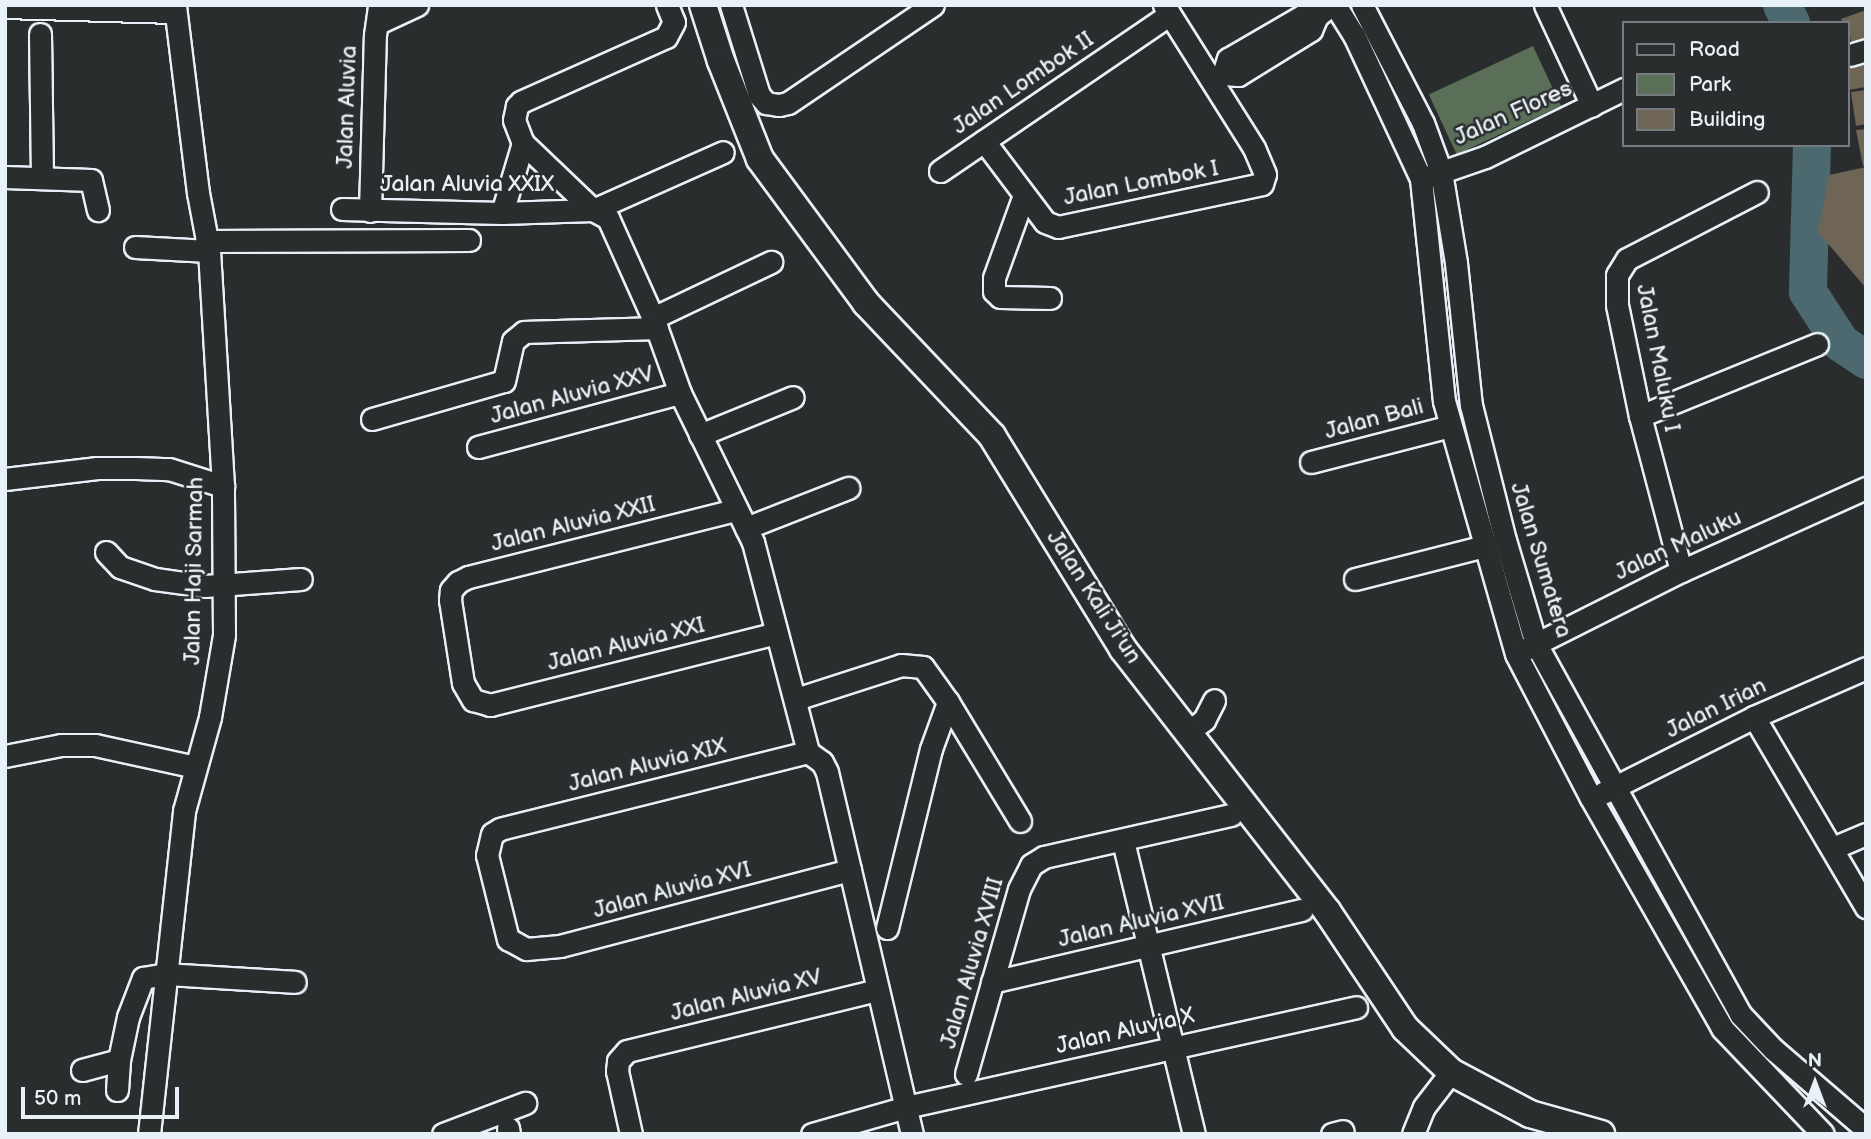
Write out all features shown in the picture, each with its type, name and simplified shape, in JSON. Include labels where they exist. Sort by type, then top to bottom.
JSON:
[{"type":"street","points":[[378,14],[416,5]]},
{"type":"street","points":[[667,5],[674,22],[666,37],[517,106],[514,120],[523,143],[593,210],[608,218],[655,323],[680,393],[753,542],[808,752],[822,762],[827,772],[912,1134]]},
{"type":"street","name":"Jalan Kali Ji'un","points":[[703,5],[721,61],[760,159],[866,303],[992,436],[1123,649],[1327,911],[1405,1028],[1451,1072],[1530,1114],[1601,1134]]},
{"type":"street","points":[[731,5],[759,95],[766,103],[779,106],[788,103],[933,5]]},
{"type":"street","name":"Jalan Sumatera","points":[[1362,5],[1423,122],[1431,176],[1444,401],[1516,654],[1591,798],[1722,1028],[1823,1134]]},
{"type":"street","points":[[1545,5],[1592,106]]},
{"type":"street","points":[[5,7],[175,8]]},
{"type":"street","name":"Jalan Haji Sarmah","points":[[149,1134],[184,811],[219,673],[224,635],[223,486],[208,246],[175,8]]},
{"type":"street","points":[[1167,10],[1218,76],[1228,59],[1304,15],[1328,9]]},
{"type":"street","name":"Jalan Sumatera","points":[[1328,9],[1354,35],[1431,176],[1456,263],[1471,405],[1505,540],[1536,643],[1613,788],[1740,1014],[1773,1049],[1866,1129]]},
{"type":"street","name":"Jalan Lombok II","points":[[940,171],[1167,10]]},
{"type":"street","name":"Jalan Aluvia","points":[[370,211],[375,35],[378,14]]},
{"type":"street","points":[[40,34],[42,177]]},
{"type":"street","name":"Jalan Lombok I","points":[[984,141],[1045,222],[1065,226],[1254,187],[1265,181],[1254,148],[1218,76]]},
{"type":"street","name":"Jalan Flores","points":[[1431,176],[1485,156],[1622,90]]},
{"type":"street","points":[[502,213],[523,143]]},
{"type":"street","points":[[593,210],[723,152]]},
{"type":"street","points":[[5,177],[91,180],[98,210]]},
{"type":"street","name":"Jalan Maluku I","points":[[1681,571],[1640,416],[1617,305],[1618,269],[1628,259],[1757,192]]},
{"type":"street","points":[[1024,195],[994,278],[993,290],[1000,298],[1050,299]]},
{"type":"street","name":"Jalan Aluvia XXIX","points":[[342,209],[502,213],[593,210]]},
{"type":"street","points":[[135,247],[469,240]]},
{"type":"street","points":[[372,419],[504,381],[513,341],[524,332],[655,323],[771,262]]},
{"type":"street","points":[[1640,416],[1817,344]]},
{"type":"street","name":"Jalan Aluvia XXV","points":[[478,447],[680,393]]},
{"type":"street","points":[[700,435],[793,397]]},
{"type":"street","name":"Jalan Bali","points":[[1311,462],[1450,426]]},
{"type":"street","points":[[5,479],[97,468],[169,469],[223,486]]},
{"type":"street","points":[[741,519],[848,488]]},
{"type":"street","name":"Jalan Maluku","points":[[1516,654],[1681,571],[1866,488]]},
{"type":"street","name":"Jalan Aluvia XXII","points":[[490,705],[473,701],[467,694],[451,614],[451,590],[468,577],[741,519]]},
{"type":"street","points":[[1355,579],[1484,546]]},
{"type":"street","points":[[106,552],[120,567],[155,579],[205,586],[300,579]]},
{"type":"street","name":"Jalan Aluvia XXI","points":[[490,705],[776,634]]},
{"type":"street","points":[[796,699],[901,665],[923,667],[948,702],[1020,821]]},
{"type":"street","name":"Jalan Irian","points":[[1591,798],[1754,718],[1866,668]]},
{"type":"street","points":[[1189,731],[1204,720],[1214,700]]},
{"type":"street","points":[[887,928],[920,787],[948,702]]},
{"type":"street","points":[[1754,718],[1866,907]]},
{"type":"street","points":[[5,755],[61,745],[95,745],[196,768]]},
{"type":"street","name":"Jalan Aluvia XIX","points":[[508,939],[487,855],[492,834],[500,829],[808,752]]},
{"type":"street","name":"Jalan Aluvia XVIII","points":[[966,1074],[1026,871],[1044,857],[1231,815]]},
{"type":"street","points":[[1833,848],[1866,834]]},
{"type":"street","points":[[1123,841],[1194,1134]]},
{"type":"street","name":"Jalan Aluvia XVI","points":[[508,939],[526,949],[560,946],[850,870]]},
{"type":"street","name":"Jalan Aluvia XVII","points":[[992,982],[1302,910]]},
{"type":"street","points":[[117,1090],[118,1060],[140,981],[147,976],[166,974],[295,982]]},
{"type":"street","name":"Jalan Aluvia XV","points":[[631,1134],[617,1070],[618,1062],[627,1051],[877,990]]},
{"type":"street","name":"Jalan Aluvia X","points":[[812,1134],[906,1107],[1356,1007]]},
{"type":"street","points":[[82,1070],[118,1060]]},
{"type":"street","points":[[1413,1134],[1424,1107],[1451,1072]]},
{"type":"street","points":[[443,1134],[525,1103]]},
{"type":"green space","points":[[1533,46],[1561,106],[1457,154],[1429,95]]},
{"type":"building","points":[[1866,10],[1866,43],[1852,48],[1850,21],[1841,19]]},
{"type":"building","points":[[1866,57],[1866,87],[1850,90],[1850,59]]},
{"type":"building","points":[[1866,90],[1866,124],[1856,126],[1851,92]]},
{"type":"building","points":[[1866,129],[1866,165],[1863,166],[1856,130]]},
{"type":"building","points":[[1866,167],[1866,288],[1818,232],[1829,175]]},
{"type":"waterway","points":[[1782,5],[1790,21]]},
{"type":"waterway","points":[[1812,147],[1808,292],[1841,343],[1866,360]]}]
